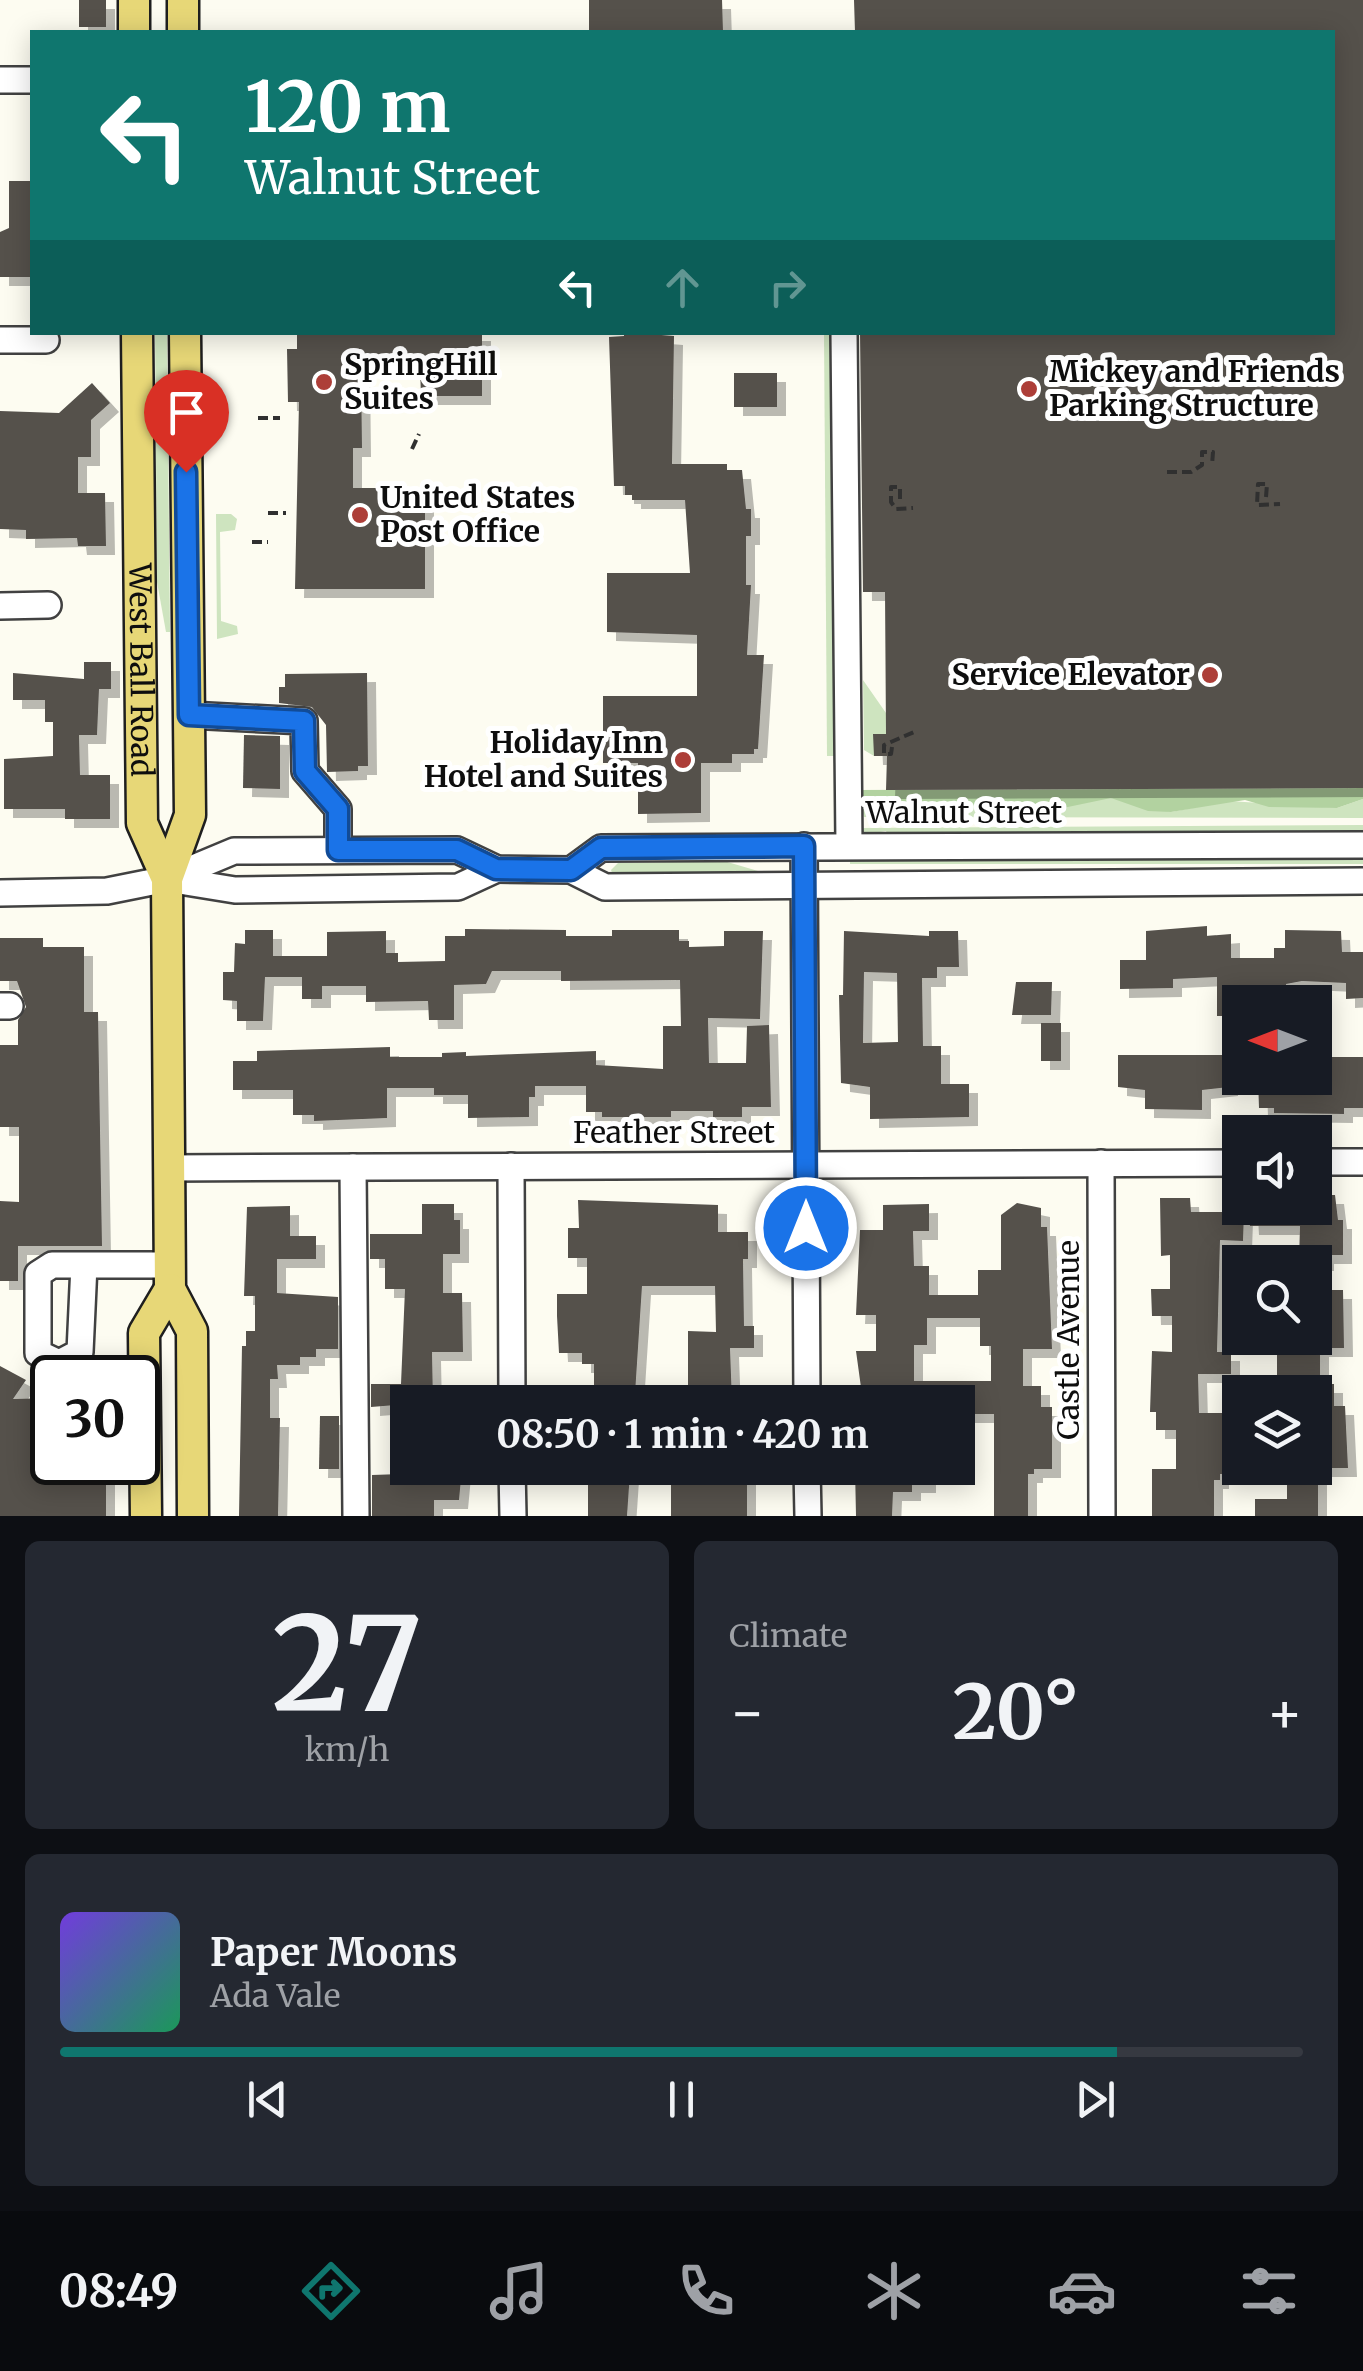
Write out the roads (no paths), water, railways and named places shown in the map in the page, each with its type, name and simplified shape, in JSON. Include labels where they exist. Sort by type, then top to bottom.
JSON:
[{"type":"main road","points":[[134,0],[134,30]]},
{"type":"main road","points":[[183,0],[183,30]]},
{"type":"main road","name":"West Ball Road","points":[[137,335],[142,823],[166,879]]},
{"type":"main road","name":"West Ball Road","points":[[185,335],[190,815],[166,879],[170,1277],[192,1331],[193,1516]]},
{"type":"main road","points":[[146,1516],[144,1332],[170,1277]]},
{"type":"street","points":[[0,80],[30,80]]},
{"type":"street","points":[[844,335],[850,846]]},
{"type":"street","points":[[0,340],[46,340]]},
{"type":"street","points":[[0,606],[48,604]]},
{"type":"street","points":[[189,715],[304,721],[305,771],[338,809],[338,850]]},
{"type":"street","name":"Walnut Street","points":[[571,870],[601,848],[1363,845]]},
{"type":"street","points":[[804,846],[807,1385]]},
{"type":"street","name":"Walnut Street","points":[[166,879],[234,850],[457,850],[496,869],[571,870],[604,887],[1363,882]]},
{"type":"street","name":"Walnut Street","points":[[166,879],[235,890],[458,887],[496,869]]},
{"type":"street","points":[[0,893],[106,890],[166,879]]},
{"type":"street","points":[[1332,1162],[1363,1162]]},
{"type":"street","name":"Castle Avenue","points":[[1101,1163],[1102,1516]]},
{"type":"street","name":"Feather Street","points":[[169,1168],[1222,1163]]},
{"type":"street","points":[[511,1166],[512,1385]]},
{"type":"street","points":[[353,1167],[356,1516]]},
{"type":"street","points":[[84,1265],[170,1277]]},
{"type":"street","points":[[512,1485],[513,1516]]},
{"type":"street","points":[[807,1485],[808,1516]]},
{"type":"place","name":"SpringHill Suites","points":[[324,382]]},
{"type":"place","name":"Mickey and Friends Parking Structure","points":[[1029,389]]},
{"type":"place","name":"United States Post Office","points":[[360,515]]},
{"type":"place","name":"Service Elevator","points":[[1210,675]]},
{"type":"place","name":"Holiday Inn Hotel and Suites","points":[[683,760]]}]
